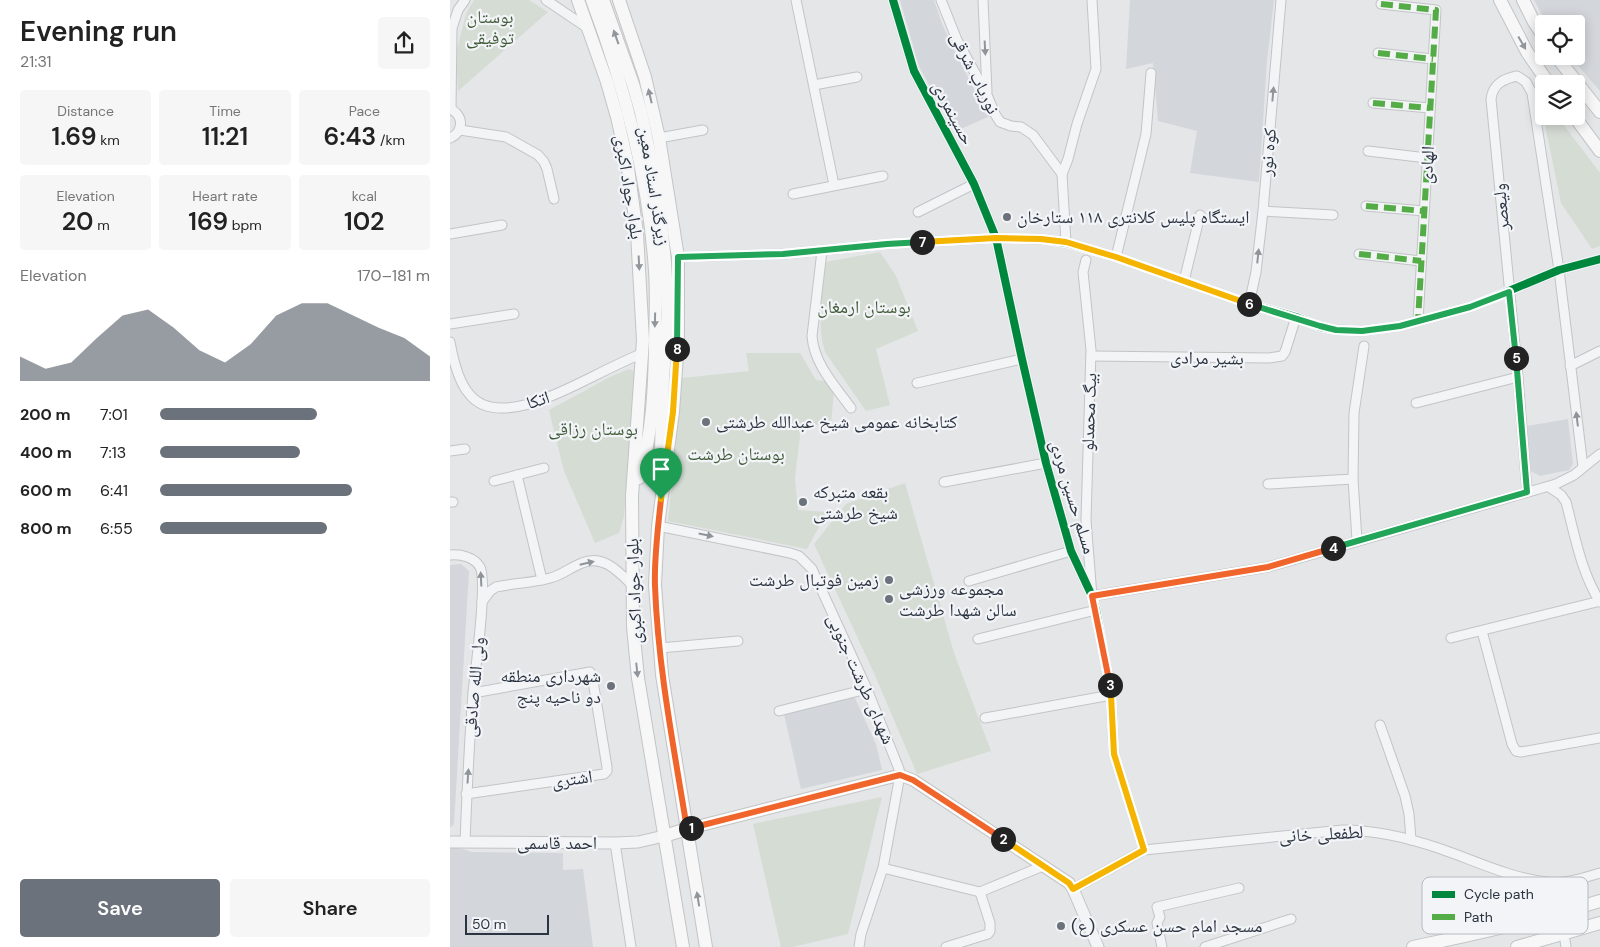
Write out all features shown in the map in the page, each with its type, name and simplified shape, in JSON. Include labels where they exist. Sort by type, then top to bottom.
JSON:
[{"type":"main road","name":"بلوار جواد اکبری","points":[[578,0],[589,28],[617,117],[630,178],[637,233],[642,353],[632,496],[633,627],[638,678],[683,947]]},
{"type":"main road","name":"زیرگذر استاد معین","points":[[592,0],[628,106],[638,147],[647,197],[654,265],[654,376],[649,438],[646,457],[632,496]]},
{"type":"main road","name":"زیرگذر استاد معین","points":[[603,0],[641,112],[658,194],[662,227],[668,314],[661,415],[661,499]]},
{"type":"main road","name":"بلوار جواد اکبری","points":[[619,0],[645,77],[660,138],[678,257],[678,342],[674,402],[658,526],[655,585],[662,675],[706,947]]},
{"type":"main road","points":[[1500,0],[1527,52],[1543,75]]},
{"type":"main road","points":[[1523,0],[1535,24]]},
{"type":"main road","points":[[1563,65],[1600,112]]},
{"type":"main road","points":[[1585,106],[1592,101]]},
{"type":"main road","points":[[1581,125],[1600,151]]},
{"type":"main road","points":[[664,836],[687,829]]},
{"type":"main road","points":[[1588,905],[1600,901]]},
{"type":"main road","points":[[1588,927],[1600,923]]},
{"type":"main road","points":[[1413,947],[1477,934]]},
{"type":"main road","points":[[1517,947],[1564,934]]},
{"type":"street","points":[[450,138],[460,130],[459,115],[450,109],[451,28],[465,0]]},
{"type":"street","points":[[546,0],[589,28]]},
{"type":"street","points":[[796,0],[834,185]]},
{"type":"street","name":"حسینمردی","points":[[892,0],[914,71],[974,184],[996,238]]},
{"type":"street","name":"نوریاب شرقی","points":[[941,0],[957,40],[1000,122],[1012,126],[1021,126],[1033,136],[1062,174]]},
{"type":"street","points":[[983,0],[987,95]]},
{"type":"street","points":[[1066,242],[1062,174],[1096,70],[1092,0]]},
{"type":"street","name":"کوه نور","points":[[1247,303],[1251,295],[1256,272],[1263,212],[1281,0]]},
{"type":"street","name":"الهادی","points":[[1381,4],[1436,10],[1418,321]]},
{"type":"street","points":[[1378,53],[1433,59]]},
{"type":"street","points":[[1116,257],[1146,134],[1151,73]]},
{"type":"street","name":"ولیعصر","points":[[1527,492],[1518,377],[1491,99],[1492,92],[1500,81],[1517,76],[1526,82],[1532,93],[1559,270]]},
{"type":"street","points":[[814,85],[857,77]]},
{"type":"street","points":[[1372,103],[1430,108]]},
{"type":"street","points":[[460,130],[506,137],[538,155],[547,168],[554,199]]},
{"type":"street","points":[[660,138],[703,130]]},
{"type":"street","points":[[1368,151],[1427,158]]},
{"type":"street","points":[[793,194],[883,176]]},
{"type":"street","points":[[918,212],[974,184]]},
{"type":"street","points":[[1366,206],[1424,211]]},
{"type":"street","points":[[1263,212],[1333,215]]},
{"type":"street","points":[[1184,281],[1200,215]]},
{"type":"street","points":[[450,234],[502,225]]},
{"type":"street","points":[[678,257],[783,254],[887,244],[996,238],[1041,239],[1066,242],[1116,257],[1247,303],[1320,326],[1336,330],[1362,331],[1400,326],[1470,307],[1559,270],[1600,258]]},
{"type":"street","name":"مسلم حسین مردی","points":[[996,238],[1046,463],[1071,552],[1092,596],[1096,610],[1111,695],[1115,760],[1144,850]]},
{"type":"street","points":[[822,251],[812,345],[819,363],[851,408]]},
{"type":"street","points":[[1359,254],[1421,261]]},
{"type":"street","name":"بیگ محمدلو","points":[[1086,260],[1083,272],[1091,341],[1086,520],[1092,596]]},
{"type":"street","points":[[1559,270],[1583,467]]},
{"type":"street","points":[[450,324],[514,314]]},
{"type":"street","name":"بشیر مرادی","points":[[1091,356],[1269,358],[1282,356],[1296,318]]},
{"type":"street","name":"اتکا","points":[[450,342],[451,357],[470,395],[482,404],[510,408],[541,401],[642,353]]},
{"type":"street","points":[[1358,540],[1353,479],[1354,413],[1364,346]]},
{"type":"street","points":[[1570,366],[1600,351]]},
{"type":"street","points":[[917,383],[1022,359]]},
{"type":"street","points":[[1416,403],[1518,377]]},
{"type":"street","points":[[450,451],[465,449]]},
{"type":"street","points":[[1092,596],[1268,567],[1549,487],[1568,479],[1600,454]]},
{"type":"street","points":[[944,482],[1046,463]]},
{"type":"street","points":[[494,481],[544,468]]},
{"type":"street","points":[[517,475],[542,580]]},
{"type":"street","points":[[1268,484],[1353,479]]},
{"type":"street","points":[[1451,638],[1600,601],[1590,587],[1585,574],[1566,502],[1562,495],[1549,487]]},
{"type":"street","name":"شهدای طرشت جنوبی","points":[[658,526],[790,553],[799,556],[812,569],[868,689],[897,761],[900,775]]},
{"type":"street","points":[[969,581],[1071,552]]},
{"type":"street","name":"ولی الله صادقی","points":[[450,555],[463,555],[474,561],[480,566],[482,573],[482,602],[466,794],[465,842]]},
{"type":"street","points":[[482,602],[490,591],[496,587],[542,580],[564,573],[583,562],[601,561],[615,568],[632,585]]},
{"type":"street","points":[[978,639],[1096,610]]},
{"type":"street","points":[[1482,631],[1512,744],[1516,751],[1521,752],[1600,738]]},
{"type":"street","points":[[660,648],[738,641]]},
{"type":"street","name":"اشتری","points":[[466,794],[604,774],[607,771],[590,672],[473,693]]},
{"type":"street","points":[[779,710],[868,689]]},
{"type":"street","points":[[985,718],[1111,695]]},
{"type":"street","points":[[1380,725],[1405,796],[1412,840]]},
{"type":"street","points":[[687,829],[900,775],[913,780],[1069,883],[1098,947]]},
{"type":"street","points":[[859,947],[861,934],[883,868],[900,775]]},
{"type":"street","name":"لطفعلی خانی","points":[[1073,889],[1144,850],[1343,830],[1383,833],[1412,840],[1522,877]]},
{"type":"street","name":"احمد قاسمی","points":[[450,842],[615,843],[638,842],[664,836]]},
{"type":"street","points":[[615,843],[631,947]]},
{"type":"street","points":[[883,868],[980,892],[1043,866]]},
{"type":"street","name":"لطفعلی خانی","points":[[1586,877],[1600,873]]},
{"type":"street","points":[[1162,947],[1157,923],[1160,917],[1157,907],[1239,888]]},
{"type":"street","points":[[946,947],[990,932],[990,923],[980,892]]},
{"type":"street","points":[[1205,947],[1291,919]]},
{"type":"street","points":[[1564,934],[1566,947]]},
{"type":"shaded area","points":[[900,0],[934,0],[942,24],[985,112],[990,116],[954,132],[919,66]]},
{"type":"shaded area","points":[[1130,0],[1274,0],[1267,61],[1259,182],[1190,173],[1197,131],[1158,121],[1153,63],[1126,69]]},
{"type":"shaded area","points":[[1534,0],[1600,0],[1600,91],[1578,65],[1585,65],[1585,15],[1542,15]]},
{"type":"shaded area","points":[[1568,419],[1573,464],[1569,470],[1540,476],[1531,471],[1527,426]]},
{"type":"shaded area","points":[[461,564],[469,571],[454,824],[450,828],[450,565]]},
{"type":"shaded area","points":[[854,696],[876,744],[882,770],[801,789],[784,714]]},
{"type":"shaded area","points":[[450,847],[472,852],[563,853],[563,870],[583,869],[593,947],[450,947]]},
{"type":"green space","name":"بوستان توفیقی","points":[[474,0],[529,0],[548,12],[458,91],[456,53],[466,14]]},
{"type":"green space","points":[[1545,125],[1564,125],[1600,173],[1600,246],[1592,249],[1561,203]]},
{"type":"green space","name":"بوستان ارمغان","points":[[880,252],[896,276],[918,331],[876,349],[890,405],[866,411],[825,352],[821,330],[822,296],[826,262]]},
{"type":"green space","name":"بوستان طرشت","points":[[746,353],[800,353],[816,380],[835,382],[831,423],[801,427],[795,478],[798,510],[827,512],[807,549],[668,521],[682,378],[749,371]]},
{"type":"green space","name":"بوستان رزاقی","points":[[629,369],[635,371],[624,516],[619,533],[595,543],[564,471],[549,410],[610,377]]},
{"type":"green space","name":"مجموعه ورزشی سالن شهدا طرشت","points":[[905,483],[954,653],[991,751],[917,774],[874,673],[814,544],[846,504]]},
{"type":"green space","points":[[882,797],[848,934],[792,947],[781,947],[753,824]]},
{"type":"marked path","points":[[1381,4],[1436,10],[1418,321]]},
{"type":"marked path","points":[[1378,53],[1433,59]]},
{"type":"marked path","points":[[1373,103],[1430,108]]},
{"type":"marked path","points":[[1366,206],[1424,211]]},
{"type":"marked path","points":[[1359,254],[1421,261]]},
{"type":"cycle path","points":[[893,0],[914,71],[974,184],[996,238],[1046,463],[1071,551],[1092,596],[1096,610],[1111,695],[1114,754],[1144,850]]},
{"type":"cycle path","points":[[678,257],[783,254],[887,244],[996,238],[1041,239],[1066,243],[1116,257],[1247,303],[1296,317],[1320,327],[1362,331],[1400,326],[1470,307],[1559,270],[1600,259]]},
{"type":"place","name":"ایستگاه پلیس کلانتری ۱۱۸ ستارخان","points":[[1007,217]]},
{"type":"place","name":"کتابخانه عمومی شیخ عبدالله طرشتی","points":[[706,422]]},
{"type":"place","name":"بقعه متبرکه شیخ طرشتی","points":[[803,502]]},
{"type":"place","name":"زمین فوتبال طرشت","points":[[889,580]]},
{"type":"place","name":"مجموعه ورزشی سالن شهدا طرشت","points":[[889,599]]},
{"type":"place","name":"شهرداری منطقه دو ناحیه پنج","points":[[611,686]]},
{"type":"place","name":"مسجد امام حسن عسکری (ع)","points":[[1061,926]]},
{"type":"route","points":[[996,238],[1041,239],[1066,242],[1116,257],[1247,303],[1336,330],[1362,331],[1400,326],[1470,307],[1509,292],[1527,492],[1268,567],[1092,596],[1111,695],[1114,754],[1144,850],[1073,889],[1069,883],[913,780],[900,775],[687,829],[662,675],[657,626],[655,585],[661,499],[673,412],[678,342],[678,257],[783,254],[887,244],[996,238]]}]
